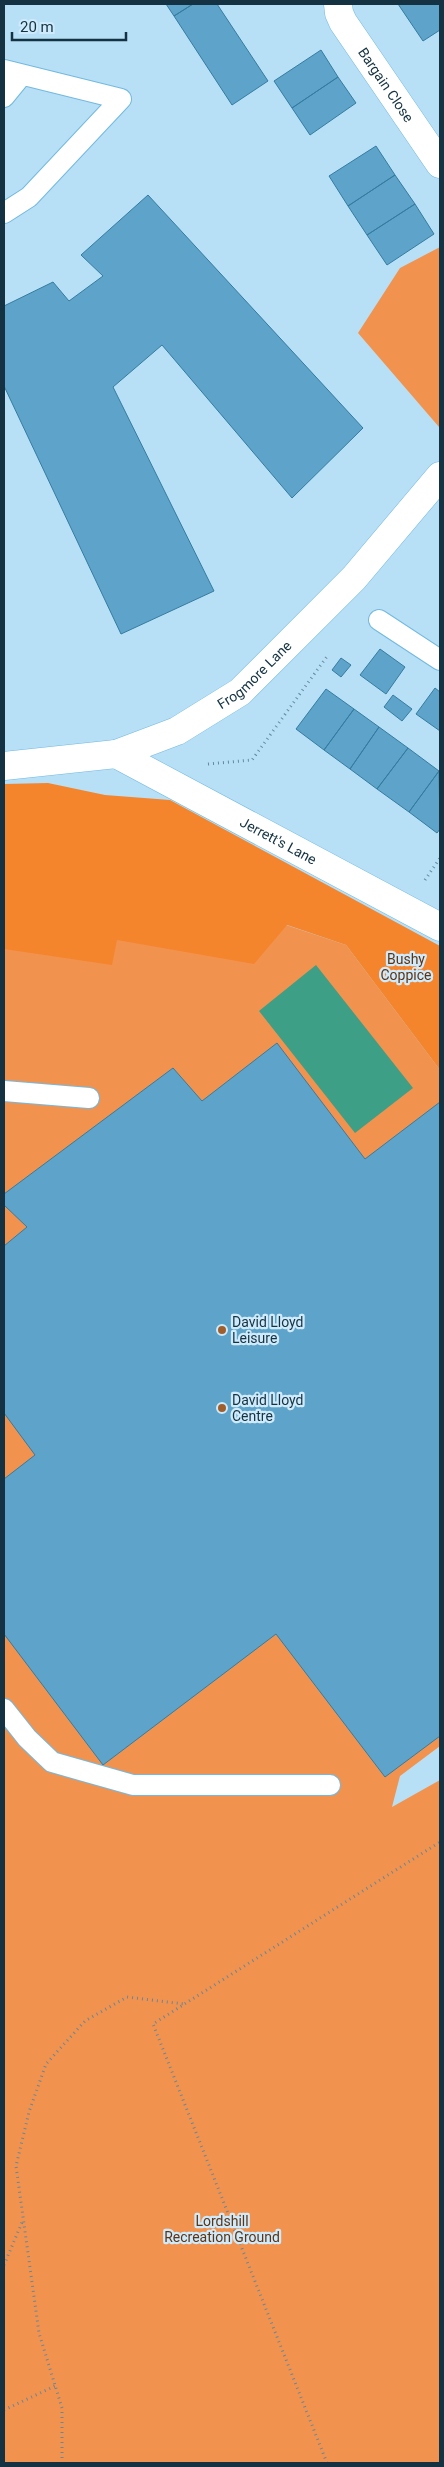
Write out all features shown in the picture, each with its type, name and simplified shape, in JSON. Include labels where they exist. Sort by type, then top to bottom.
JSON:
[{"type":"street","name":"Bargain Close","points":[[338,4],[338,13],[343,22],[440,164]]},
{"type":"street","name":"Frogmore Lane","points":[[4,766],[116,754],[177,732],[240,692],[354,578],[440,476]]},
{"type":"street","name":"Jerrett's Lane","points":[[116,754],[440,927]]},
{"type":"lane","points":[[4,97],[13,73],[121,99],[29,197],[4,213]]},
{"type":"lane","points":[[379,620],[440,660]]},
{"type":"lane","points":[[4,1091],[89,1098]]},
{"type":"lane","points":[[4,1709],[27,1738],[52,1762],[133,1785],[330,1785]]},
{"type":"path","points":[[327,2463],[153,2024],[440,1842]]},
{"type":"path","points":[[62,2463],[62,2408],[39,2333],[16,2166],[29,2112],[46,2064],[85,2021],[127,1997],[184,2004]]},
{"type":"path","points":[[4,2265],[23,2218]]},
{"type":"path","points":[[4,2410],[55,2386]]},
{"type":"green space","points":[[440,247],[439,427],[358,333],[400,268]]},
{"type":"green space","name":"Bushy Coppice","points":[[48,783],[105,795],[170,800],[440,946],[440,1070],[346,945],[287,925],[254,964],[117,940],[112,965],[4,949],[4,784]]},
{"type":"green space","name":"David Lloyd Centre","points":[[4,844],[97,862],[346,945],[440,1070],[440,1746],[400,1776],[392,1807],[440,1780],[440,2463],[4,2463]]},
{"type":"shaded area","points":[[316,965],[413,1088],[355,1133],[259,1011]]},
{"type":"building","points":[[166,4],[193,4],[174,16]]},
{"type":"building","points":[[193,4],[217,4],[268,81],[232,105],[174,16]]},
{"type":"building","points":[[398,4],[440,4],[440,30],[423,41]]},
{"type":"building","points":[[321,50],[338,77],[292,108],[274,81]]},
{"type":"building","points":[[338,77],[356,103],[310,135],[292,108]]},
{"type":"building","points":[[376,146],[395,175],[348,206],[329,176]]},
{"type":"building","points":[[395,175],[415,204],[367,235],[348,206]]},
{"type":"building","points":[[148,195],[363,428],[292,498],[162,345],[113,387],[214,591],[121,634],[4,386],[4,306],[53,282],[69,301],[103,276],[81,255]]},
{"type":"building","points":[[415,204],[434,234],[387,265],[367,235]]},
{"type":"building","points":[[380,649],[405,667],[386,694],[360,675]]},
{"type":"building","points":[[341,658],[351,665],[341,677],[332,670]]},
{"type":"building","points":[[435,688],[440,692],[440,731],[416,714]]},
{"type":"building","points":[[326,689],[354,709],[324,750],[296,729]]},
{"type":"building","points":[[393,695],[412,709],[402,721],[384,707]]},
{"type":"building","points":[[354,709],[379,727],[350,769],[324,750]]},
{"type":"building","points":[[379,727],[408,748],[377,789],[350,769]]},
{"type":"building","points":[[408,748],[439,771],[409,812],[377,789]]},
{"type":"building","points":[[439,771],[440,829],[437,833],[409,812]]},
{"type":"building","name":"David Lloyd Centre","points":[[277,1043],[365,1159],[440,1102],[440,1736],[385,1777],[276,1634],[103,1765],[4,1634],[4,1479],[35,1455],[4,1413],[4,1246],[27,1227],[4,1205],[4,1194],[173,1068],[202,1101]]},
{"type":"place","name":"David Lloyd Leisure","points":[[222,1330]]},
{"type":"place","name":"David Lloyd Centre","points":[[222,1408]]},
{"type":"park label","name":"Lordshill Recreation Ground","points":[[222,2230]]}]
